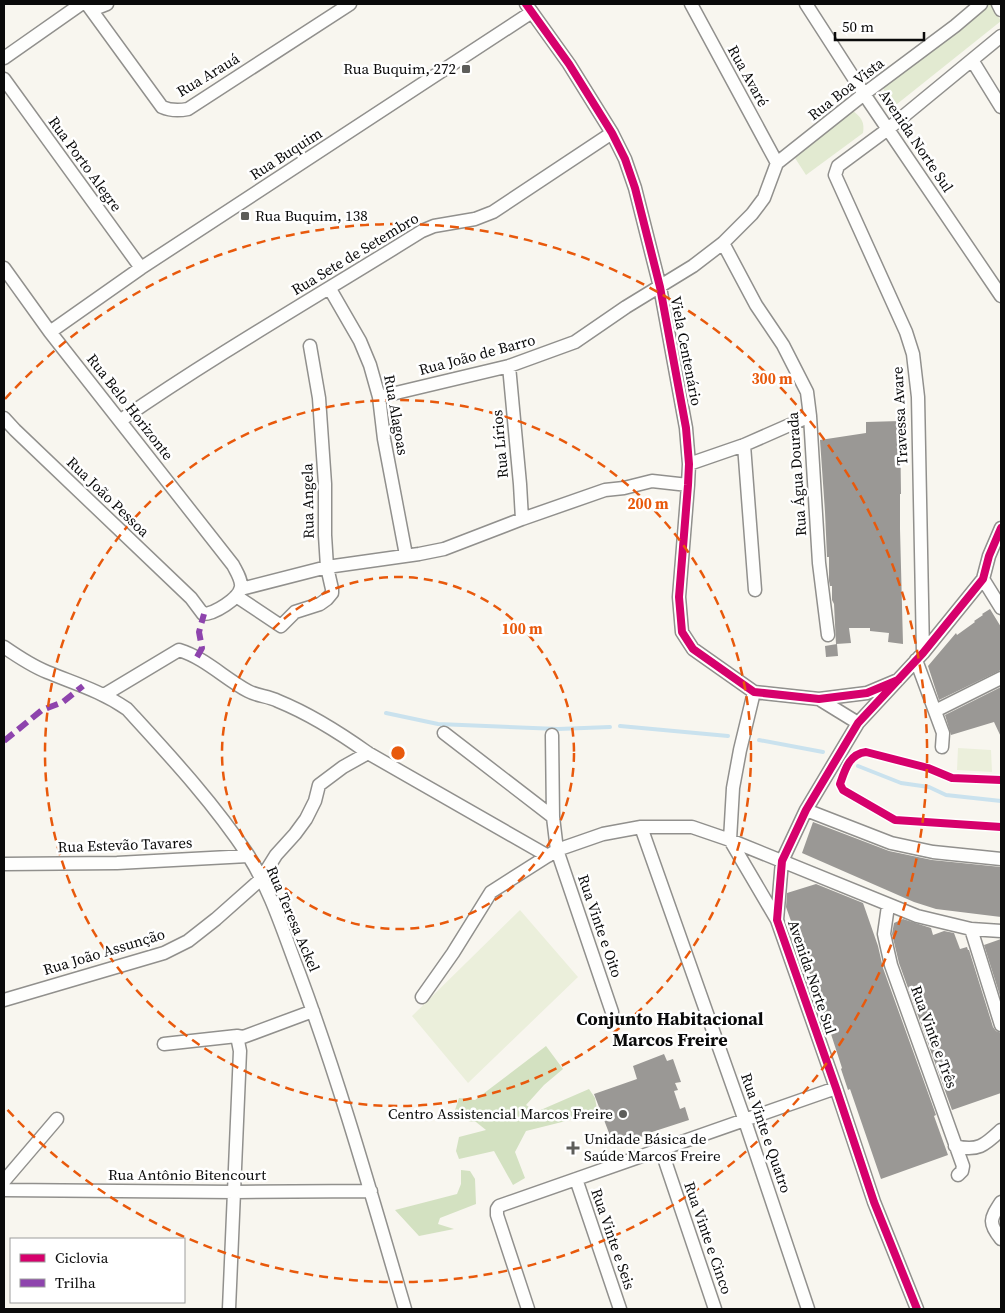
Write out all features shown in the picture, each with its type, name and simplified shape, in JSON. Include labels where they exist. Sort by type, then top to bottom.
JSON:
[{"type":"street","points":[[4,58],[86,6],[107,4]]},
{"type":"street","name":"Rua Arauá","points":[[86,6],[162,107],[180,111],[188,108],[350,4]]},
{"type":"street","name":"Rua Avaré","points":[[691,4],[777,163]]},
{"type":"street","name":"Avenida Norte Sul","points":[[806,4],[864,94],[1001,296]]},
{"type":"street","name":"Rua Boa Vista","points":[[777,163],[981,4]]},
{"type":"street","points":[[998,4],[1001,10]]},
{"type":"street","name":"Viela Centenário","points":[[529,8],[569,64],[626,159],[660,287],[686,428],[689,464],[679,597],[682,632],[693,649],[754,692]]},
{"type":"street","name":"Rua Buquim","points":[[50,332],[141,268],[529,8]]},
{"type":"street","points":[[888,129],[1001,36]]},
{"type":"street","points":[[972,60],[1001,107]]},
{"type":"street","name":"Rua Porto Alegre","points":[[4,79],[141,268]]},
{"type":"street","name":"Travessa Avare","points":[[888,129],[838,166],[835,175],[906,332],[913,354],[918,397],[919,657],[943,733],[942,747]]},
{"type":"street","name":"Rua Sete de Setembro","points":[[121,420],[218,355],[330,289],[422,231],[434,226],[475,219],[493,212],[612,133]]},
{"type":"street","name":"Rua João de Barro","points":[[379,396],[509,366],[575,342],[626,306],[693,266],[723,243],[752,214],[764,198],[777,163]]},
{"type":"street","name":"Rua Água Dourada","points":[[723,243],[756,305],[783,346],[807,392],[818,544],[828,635]]},
{"type":"street","name":"Rua Belo Horizonte","points":[[4,268],[50,332],[233,565],[238,574],[239,592]]},
{"type":"street","name":"Rua Alagoas","points":[[330,289],[360,341],[370,365],[379,396],[384,439],[406,555]]},
{"type":"street","name":"Rua Angela","points":[[239,592],[281,626],[295,612],[320,604],[330,597],[332,589],[327,567],[325,484],[319,398],[310,346]]},
{"type":"street","name":"Rua Lírios","points":[[509,366],[522,519]]},
{"type":"street","points":[[689,464],[744,445],[810,416]]},
{"type":"street","name":"Rua João Pessoa","points":[[4,418],[191,598],[203,614],[221,608],[239,592]]},
{"type":"street","points":[[744,445],[756,590]]},
{"type":"street","points":[[239,592],[327,567],[444,549],[522,519],[612,489],[652,481],[688,485]]},
{"type":"street","name":"Avenida Norte Sul","points":[[777,920],[782,861],[806,810],[858,723],[919,657],[983,579],[989,556],[1001,528]]},
{"type":"street","points":[[983,579],[1001,608]]},
{"type":"street","name":"Rua Teresa Ackel","points":[[4,647],[45,672],[104,695],[127,710],[199,788],[248,856],[275,910],[313,1011],[371,1190],[405,1309]]},
{"type":"street","points":[[104,695],[179,650],[192,654],[249,692],[276,700],[313,718],[343,735],[368,753],[552,853]]},
{"type":"street","points":[[935,711],[1001,678]]},
{"type":"street","points":[[730,840],[733,788],[754,692],[819,699],[867,693],[898,680]]},
{"type":"street","points":[[819,699],[858,723]]},
{"type":"street","points":[[444,733],[553,817]]},
{"type":"street","name":"Rua Vinte e Oito","points":[[552,735],[552,853],[612,1012]]},
{"type":"street","name":"Rua João Assunção","points":[[4,1000],[164,952],[188,941],[261,879],[276,854],[296,834],[306,820],[315,801],[319,785],[368,753]]},
{"type":"street","points":[[806,810],[891,842],[933,852],[1001,860]]},
{"type":"street","points":[[422,997],[453,953],[491,892],[552,853],[603,834],[641,827],[692,827],[730,840],[888,906],[917,916],[971,928],[1001,931]]},
{"type":"street","name":"Rua Vinte e Quatro","points":[[641,827],[745,1121],[808,1309]]},
{"type":"street","name":"Avenida Norte Sul","points":[[730,840],[777,920],[874,1202],[917,1309]]},
{"type":"street","name":"Rua Estevão Tavares","points":[[4,864],[117,863],[248,856]]},
{"type":"street","name":"Rua Vinte e Três","points":[[888,906],[884,934],[890,965],[963,1166],[958,1175]]},
{"type":"street","points":[[971,928],[1001,1025]]},
{"type":"street","points":[[164,1044],[237,1036],[243,1037],[313,1011]]},
{"type":"street","points":[[229,1309],[240,1051],[237,1036]]},
{"type":"street","points":[[528,1309],[497,1209],[500,1206],[836,1088]]},
{"type":"street","points":[[4,1181],[57,1119]]},
{"type":"street","points":[[955,1146],[970,1150],[981,1146],[1001,1130]]},
{"type":"street","name":"Rua Vinte e Cinco","points":[[662,1149],[715,1309]]},
{"type":"street","name":"Rua Vinte e Seis","points":[[576,1180],[620,1309]]},
{"type":"street","name":"Rua Antônio Bitencourt","points":[[4,1190],[235,1192],[371,1190]]},
{"type":"street","points":[[1001,1202],[991,1222],[993,1229],[1001,1240]]},
{"type":"green space","points":[[991,4],[1001,21],[892,108],[883,88]]},
{"type":"green space","points":[[853,111],[862,120],[863,133],[806,175],[795,158]]},
{"type":"green space","points":[[958,748],[991,750],[992,772],[957,770]]},
{"type":"green space","points":[[520,910],[578,977],[468,1083],[412,1016]]},
{"type":"green space","points":[[546,1046],[563,1069],[544,1085],[526,1105],[536,1112],[589,1089],[595,1098],[599,1121],[582,1117],[526,1131],[515,1152],[525,1178],[513,1185],[494,1151],[459,1159],[456,1151],[459,1137],[486,1130],[476,1122],[452,1119],[459,1098],[475,1100]]},
{"type":"green space","points":[[461,1170],[470,1171],[475,1179],[476,1204],[440,1218],[438,1224],[454,1229],[419,1236],[395,1210],[457,1194],[461,1184]]},
{"type":"building","points":[[900,421],[903,644],[888,642],[889,633],[870,631],[870,628],[849,628],[851,643],[836,644],[834,604],[832,600],[832,586],[830,586],[829,581],[829,557],[827,557],[820,440],[866,433],[866,422]]},
{"type":"building","points":[[990,609],[1001,627],[1001,670],[939,700],[928,666],[956,633],[957,635]]},
{"type":"building","points":[[837,644],[838,656],[826,657],[825,646]]},
{"type":"building","points":[[1001,687],[1001,737],[994,722],[951,735],[945,715]]},
{"type":"building","points":[[813,822],[889,851],[932,860],[1001,867],[1001,917],[936,909],[914,902],[802,853]]},
{"type":"building","points":[[816,884],[863,903],[878,946],[883,968],[936,1115],[934,1116],[948,1155],[881,1179],[850,1089],[848,1090],[830,1031],[786,907],[787,893]]},
{"type":"building","points":[[903,919],[931,928],[933,935],[944,931],[954,933],[960,949],[967,947],[969,950],[993,1027],[1001,1033],[1001,1093],[952,1110],[899,963],[892,934],[894,923]]},
{"type":"building","points":[[1001,939],[1001,999],[984,945]]},
{"type":"building","points":[[664,1054],[667,1061],[673,1059],[681,1082],[675,1083],[678,1090],[674,1091],[680,1109],[685,1107],[689,1120],[614,1146],[594,1094],[637,1079],[633,1066]]},
{"type":"waterway","points":[[386,713],[438,724],[558,729],[610,727]]},
{"type":"waterway","points":[[620,726],[728,736]]},
{"type":"waterway","points":[[759,740],[823,752]]},
{"type":"waterway","points":[[858,766],[901,783],[929,787],[946,795],[1001,801]]},
{"type":"marked path","points":[[197,657],[202,648],[199,632],[204,614]]},
{"type":"marked path","points":[[4,741],[42,710],[63,702],[83,686]]},
{"type":"cycle path","points":[[526,4],[569,64],[612,133],[625,159],[635,188],[660,287],[686,428],[689,464],[679,597],[682,632],[693,649],[754,692],[819,699],[867,693],[898,680]]},
{"type":"cycle path","points":[[917,1309],[874,1202],[777,920],[782,861],[806,810],[858,723],[923,653],[983,579],[989,556],[1001,528]]},
{"type":"cycle path","points":[[1001,780],[952,778],[928,768],[866,752],[860,753],[852,759],[846,768],[840,784],[843,790],[895,820],[1001,827]]},
{"type":"place","name":"Rua Buquim, 272","points":[[466,69]]},
{"type":"place","name":"Rua Buquim, 138","points":[[245,216]]},
{"type":"place","name":"Centro Assistencial Marcos Freire","points":[[623,1114]]},
{"type":"place","name":"Unidade Básica de Saúde Marcos Freire","points":[[573,1148]]},
{"type":"district","name":"Conjunto Habitacional Marcos Freire","points":[[670,1029]]}]
